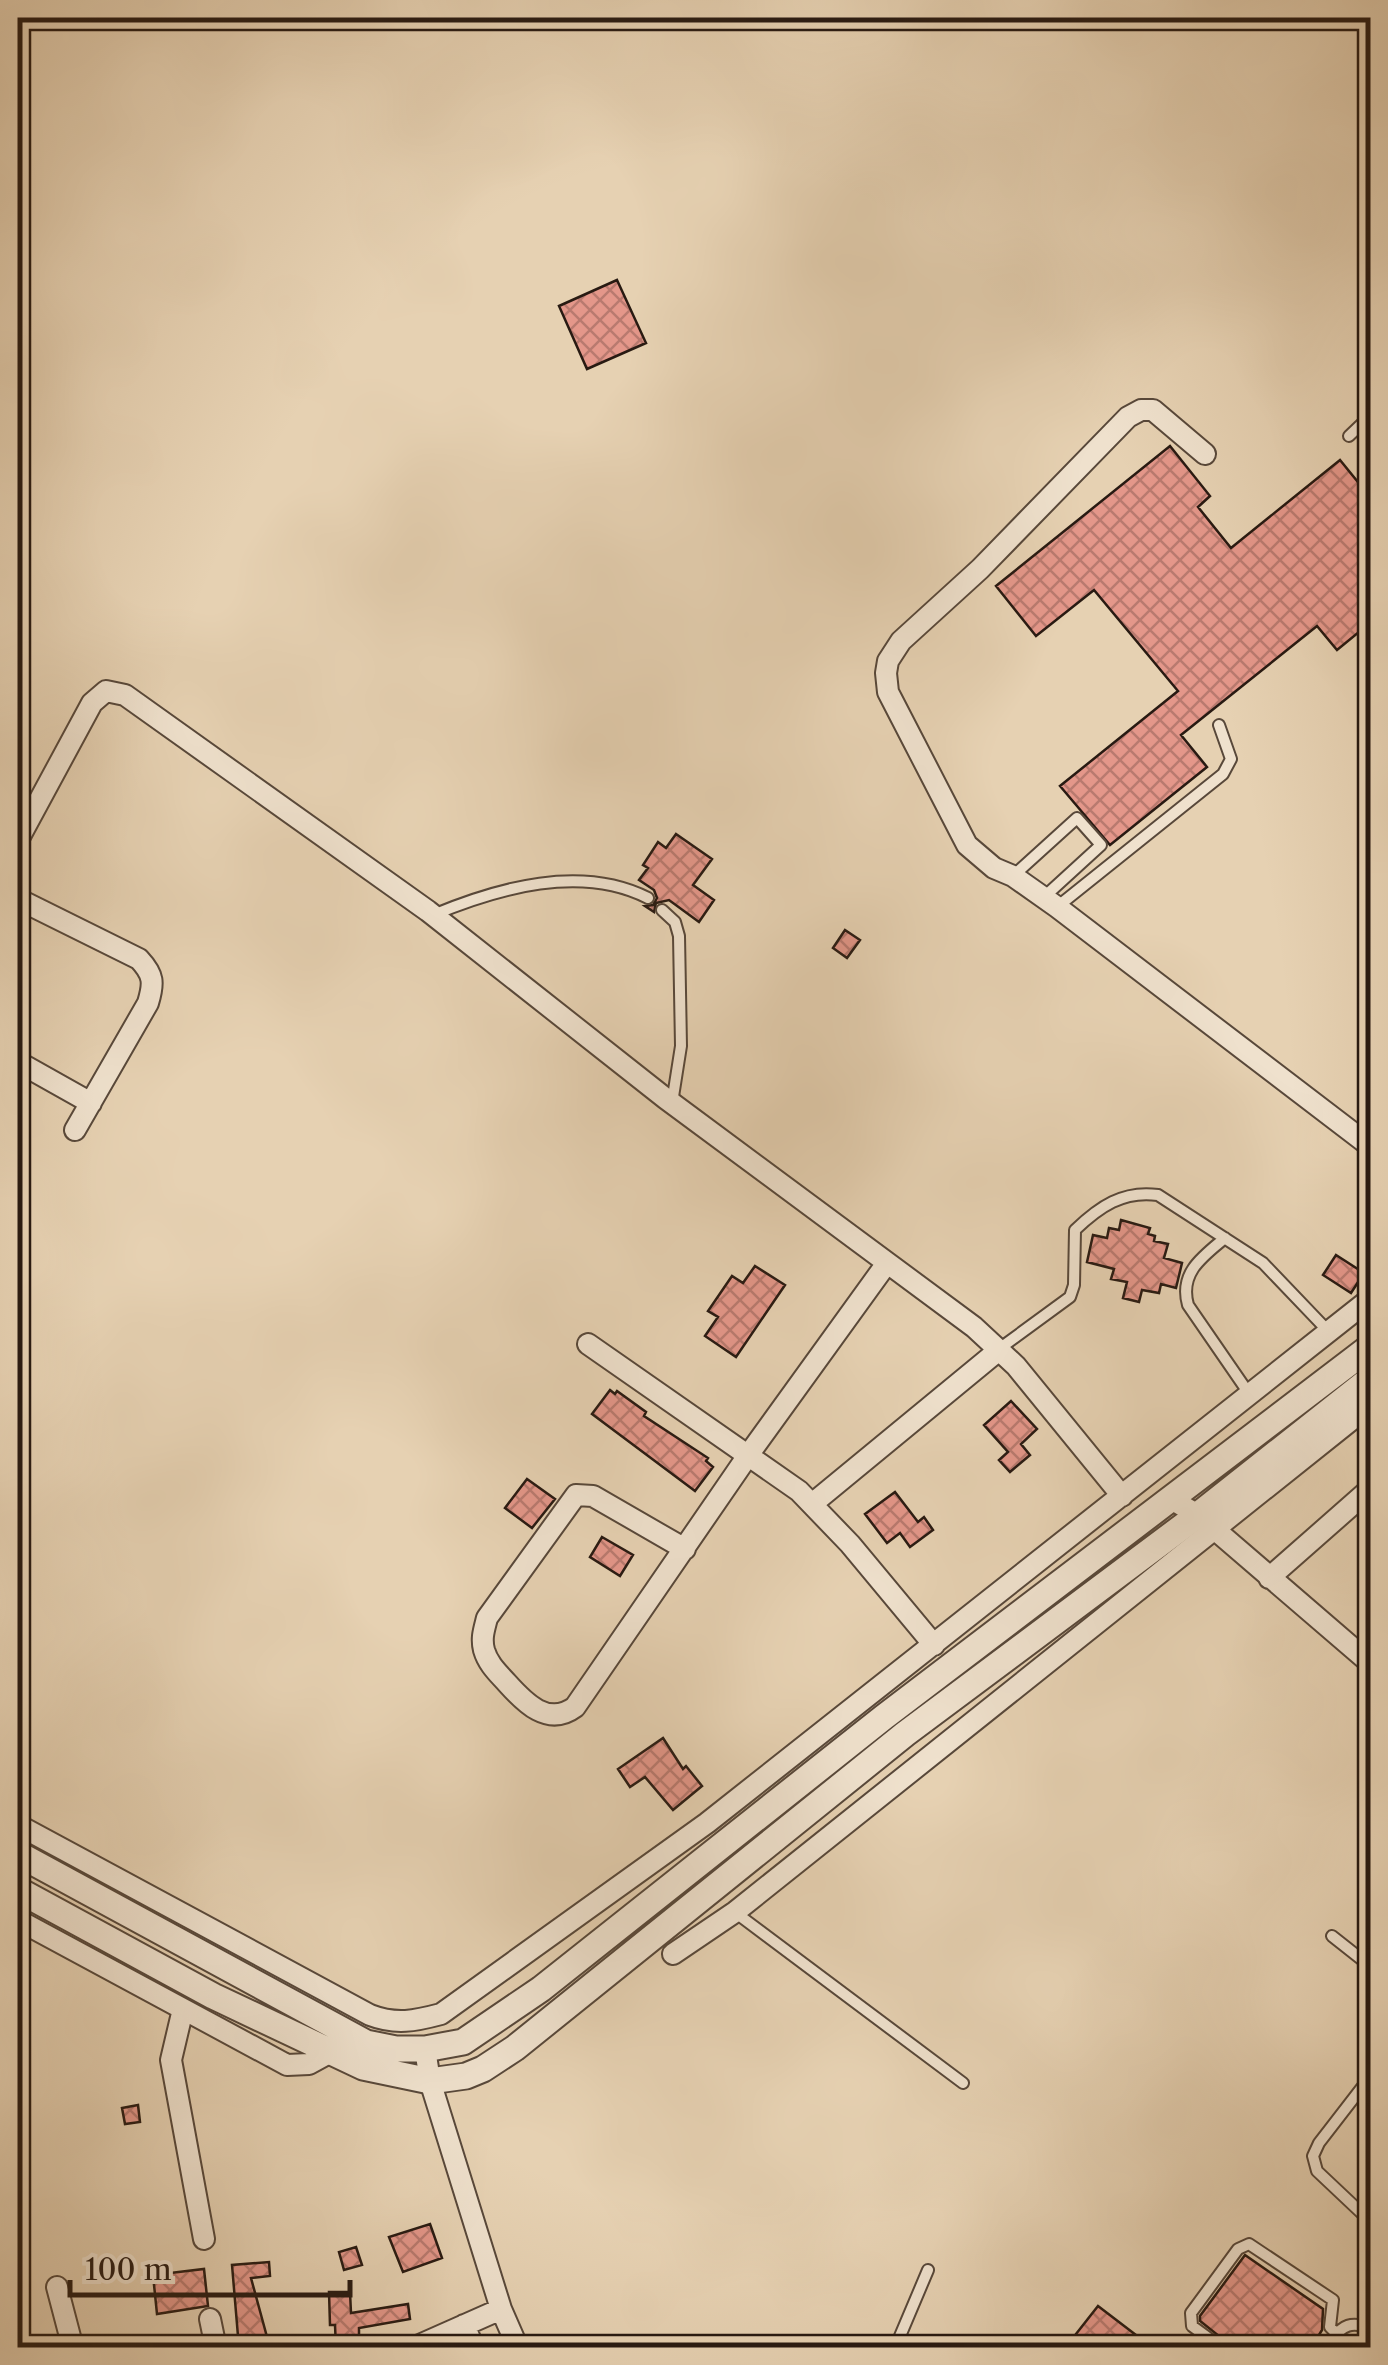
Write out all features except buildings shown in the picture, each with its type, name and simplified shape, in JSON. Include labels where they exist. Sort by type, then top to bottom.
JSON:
[{"type":"street","points":[[1205,454],[1153,410],[1141,410],[1128,418],[980,570],[901,642],[888,660],[888,692],[967,846],[1049,903],[1370,1146]]},
{"type":"street","points":[[18,840],[92,703],[106,691],[125,695],[432,915],[672,1103],[974,1327],[1016,1366],[1122,1496]]},
{"type":"street","points":[[18,899],[139,959],[150,970],[154,982],[148,1003],[76,1130]]},
{"type":"street","points":[[18,1062],[91,1102]]},
{"type":"street","points":[[685,1550],[593,1496],[576,1494],[487,1618],[482,1634],[488,1661],[534,1710],[556,1714],[575,1707],[685,1550],[749,1454],[887,1263]]},
{"type":"street","points":[[18,1826],[388,2022],[412,2022],[442,2014],[708,1823],[1370,1299]]},
{"type":"street","points":[[588,1344],[749,1454],[812,1504],[934,1644]]},
{"type":"street","points":[[18,1854],[366,2044],[425,2049],[463,2042],[572,1963],[884,1717],[1370,1347]]},
{"type":"street","points":[[812,1504],[998,1350]]},
{"type":"street","points":[[673,1954],[735,1912],[1206,1522],[1370,1380]]},
{"type":"street","points":[[18,1890],[213,1996],[363,2067],[430,2081],[483,2070],[905,1734],[1370,1406]]},
{"type":"street","points":[[1269,1578],[1370,1490]]},
{"type":"street","points":[[1171,1498],[1206,1522],[1370,1663]]},
{"type":"street","points":[[18,1920],[288,2065],[310,2064],[331,2052]]},
{"type":"street","points":[[551,1935],[572,1963]]},
{"type":"street","points":[[183,2009],[171,2060],[204,2239]]},
{"type":"street","points":[[425,2049],[430,2081],[501,2309],[518,2348]]},
{"type":"street","points":[[57,2287],[72,2348]]},
{"type":"street","points":[[413,2348],[501,2309]]},
{"type":"street","points":[[210,2319],[216,2348]]},
{"type":"street","points":[[464,2325],[474,2348]]},
{"type":"lane","points":[[1349,436],[1370,416]]},
{"type":"lane","points":[[1049,903],[1224,774],[1232,759],[1218,725]]},
{"type":"lane","points":[[1012,876],[1078,818],[1101,844],[1049,903]]},
{"type":"lane","points":[[432,915],[488,892],[555,882],[606,885],[648,898]]},
{"type":"lane","points":[[662,910],[675,922],[679,936],[680,1046],[672,1103]]},
{"type":"lane","points":[[998,1350],[1070,1297],[1074,1285],[1075,1230],[1094,1212],[1122,1196],[1140,1192],[1158,1195],[1264,1263],[1329,1332]]},
{"type":"lane","points":[[1224,1238],[1199,1260],[1187,1278],[1185,1294],[1188,1305],[1250,1395]]},
{"type":"lane","points":[[735,1912],[963,2083]]},
{"type":"lane","points":[[1332,1936],[1370,1966]]},
{"type":"lane","points":[[1370,2077],[1318,2143],[1313,2156],[1317,2171],[1370,2220]]},
{"type":"lane","points":[[1222,2348],[1192,2326],[1191,2313],[1238,2249],[1249,2244],[1333,2300],[1330,2328],[1334,2337],[1348,2324],[1370,2328],[1356,2348]]},
{"type":"lane","points":[[895,2348],[928,2270]]}]
